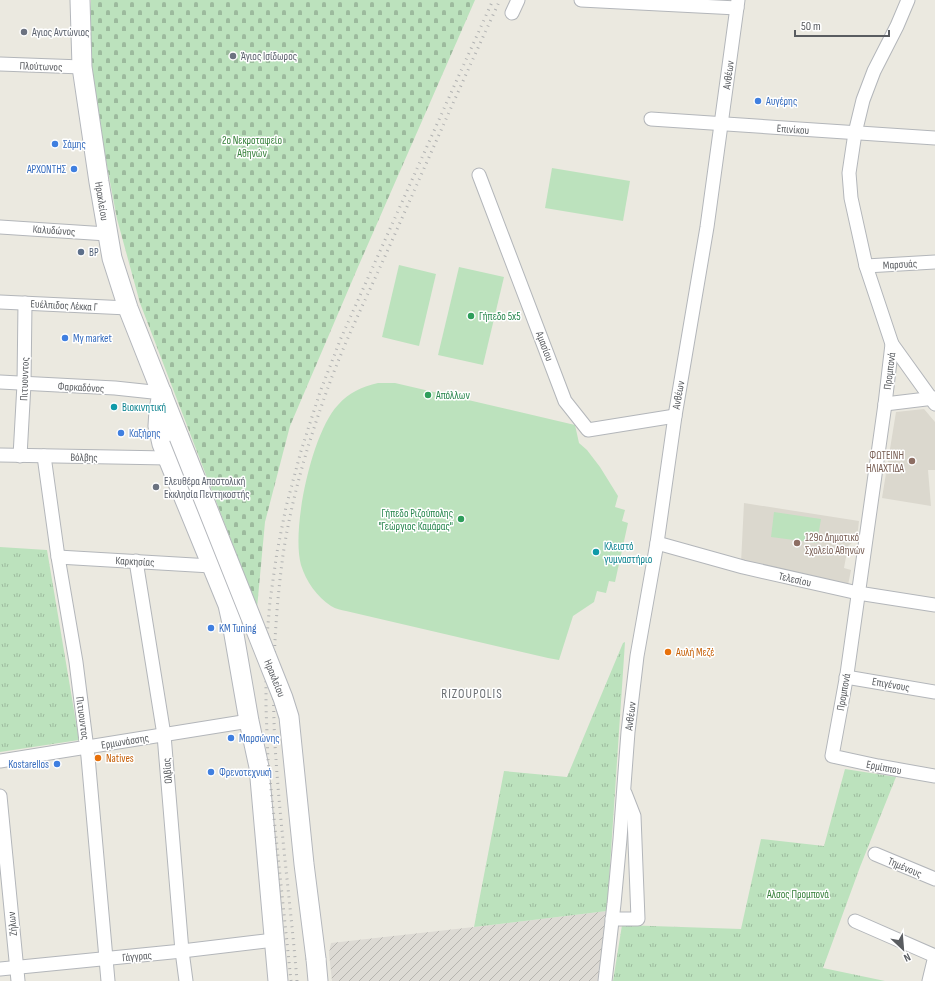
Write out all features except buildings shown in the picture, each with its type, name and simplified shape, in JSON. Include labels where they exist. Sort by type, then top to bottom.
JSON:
[{"type":"main road","name":"Ηρακλείου","points":[[80,0],[82,68],[112,258],[128,308],[283,698],[289,717],[318,981]]},
{"type":"main road","points":[[162,393],[158,426],[162,444],[228,605],[232,623],[259,767],[278,981]]},
{"type":"street","points":[[512,14],[518,0]]},
{"type":"street","points":[[581,0],[738,4]]},
{"type":"street","name":"Προμπονά","points":[[832,756],[846,677],[885,404],[892,344],[866,266],[851,198],[849,173],[854,133],[862,100],[908,0]]},
{"type":"street","name":"Ανθέων","points":[[605,981],[624,791],[628,732],[637,656],[657,543],[675,416],[707,227],[738,4]]},
{"type":"street","name":"Πλούτωνος","points":[[0,64],[82,68]]},
{"type":"street","name":"Επινίκου","points":[[651,119],[935,138]]},
{"type":"street","name":"Αμασίου","points":[[479,175],[565,401],[588,430],[675,416]]},
{"type":"street","name":"Καλυδώνος","points":[[0,227],[107,234]]},
{"type":"street","name":"Μαρσυάς","points":[[866,266],[935,262]]},
{"type":"street","name":"Ευέλπιδος Λέκκα Γ","points":[[0,302],[128,308]]},
{"type":"street","name":"Πιτυουντος","points":[[20,456],[24,384],[25,303]]},
{"type":"street","points":[[892,344],[934,400]]},
{"type":"street","name":"Φαρκαδόνος","points":[[0,382],[115,388],[162,393]]},
{"type":"street","points":[[885,404],[934,400]]},
{"type":"street","name":"Βόλβης","points":[[0,455],[168,458]]},
{"type":"street","name":"Πιτυουντος","points":[[44,456],[58,557],[76,662],[87,747],[108,981]]},
{"type":"street","name":"Τελεσίου","points":[[657,543],[743,567],[858,593],[935,605]]},
{"type":"street","name":"Καρκησίας","points":[[58,557],[211,566]]},
{"type":"street","name":"Ολβίας","points":[[136,561],[164,735],[182,951],[186,981]]},
{"type":"street","name":"Επιγένους","points":[[846,677],[935,692]]},
{"type":"street","name":"Ερμωνάσσης","points":[[0,761],[250,721]]},
{"type":"street","name":"Ερμίππου","points":[[832,756],[935,776]]},
{"type":"street","name":"Ανθέων","points":[[612,919],[638,919],[634,816],[624,791]]},
{"type":"street","name":"Ζήλων","points":[[0,796],[18,981]]},
{"type":"street","name":"Τημένους","points":[[875,854],[935,879]]},
{"type":"street","points":[[617,866],[636,866]]},
{"type":"street","points":[[855,922],[935,956],[929,981]]},
{"type":"street","name":"Γάγγρας","points":[[0,969],[182,951],[274,940]]},
{"type":"shaded area","name":"ΦΩΤΕΙΝΗ ΗΛΙΑΧΤΙΔΑ","points":[[924,409],[935,422],[935,470],[928,470],[931,506],[882,498],[896,412]]},
{"type":"shaded area","name":"129ο Δημοτικό Σχολείο Αθηνών","points":[[744,503],[859,521],[857,539],[848,546],[844,568],[851,570],[848,585],[741,563]]},
{"type":"shaded area","points":[[607,911],[599,981],[332,981],[329,953],[331,943]]},
{"type":"green space","name":"2ο Νεκροταφείο Αθηνών","points":[[91,0],[475,0],[290,426],[265,522],[257,608],[140,303],[117,219],[88,65]]},
{"type":"green space","points":[[552,168],[630,181],[623,221],[545,208]]},
{"type":"green space","points":[[399,265],[436,274],[419,346],[382,337]]},
{"type":"green space","name":"Γήπεδο 5x5","points":[[459,267],[504,277],[483,365],[438,355]]},
{"type":"green space","name":"Γήπεδο Ριζούπολης \"Γεώργιος Καμάρας\"","points":[[378,383],[395,383],[575,425],[579,443],[587,450],[600,467],[618,496],[615,507],[625,510],[622,521],[628,523],[615,582],[609,581],[606,593],[597,591],[594,602],[573,616],[559,660],[338,609],[331,606],[321,598],[309,583],[301,565],[299,529],[301,506],[312,458],[320,436],[329,418],[342,400],[356,391]]},
{"type":"green space","points":[[774,512],[821,519],[817,543],[771,537]]},
{"type":"green space","points":[[0,547],[47,550],[79,740],[0,752]]},
{"type":"green space","points":[[625,642],[607,911],[474,927],[504,771],[567,777],[623,643]]},
{"type":"green space","name":"Αλσος Προμπονά","points":[[845,769],[896,777],[860,867],[823,968],[885,981],[613,981],[622,925],[741,929],[761,839],[824,846]]},
{"type":"railway","points":[[291,981],[268,760],[266,707],[266,648],[270,601],[277,552],[286,507],[301,451],[320,392],[341,338],[493,0]]},
{"type":"railway","points":[[297,981],[274,735],[274,658],[277,606],[290,514],[312,434],[339,360],[500,0]]},
{"type":"place","name":"Αγιος Αντώνιος","points":[[24,32]]},
{"type":"place","name":"Άγιος Ισίδωρος","points":[[233,56]]},
{"type":"place","name":"Αυγέρης","points":[[758,101]]},
{"type":"place","name":"Σάμης","points":[[55,144]]},
{"type":"place","name":"ΑΡΧΟΝΤΗΣ","points":[[74,169]]},
{"type":"place","name":"BP","points":[[81,252]]},
{"type":"place","name":"Γήπεδο 5x5","points":[[471,316]]},
{"type":"place","name":"My market","points":[[65,338]]},
{"type":"place","name":"Απόλλων","points":[[428,395]]},
{"type":"place","name":"Βιοκινητική","points":[[114,407]]},
{"type":"place","name":"Καξήρης","points":[[121,433]]},
{"type":"place","name":"ΦΩΤΕΙΝΗ ΗΛΙΑΧΤΙΔΑ","points":[[912,461]]},
{"type":"place","name":"Ελευθέρα Αποστολική Εκκλησία Πεντηκοστής","points":[[156,487]]},
{"type":"place","name":"Γήπεδο Ριζούπολης \"Γεώργιος Καμάρας\"","points":[[461,519]]},
{"type":"place","name":"129ο Δημοτικό Σχολείο Αθηνών","points":[[797,543]]},
{"type":"place","name":"Κλειστό γυμναστήριο","points":[[596,552]]},
{"type":"place","name":"KM Tuning","points":[[211,628]]},
{"type":"place","name":"Αυλή Μεζέ","points":[[668,652]]},
{"type":"place","name":"Μαρσώνης","points":[[231,738]]},
{"type":"place","name":"Natives","points":[[98,758]]},
{"type":"place","name":"Kostarellos","points":[[57,764]]},
{"type":"place","name":"Φρενοτεχνική","points":[[211,772]]},
{"type":"district","name":"RIZOUPOLIS","points":[[472,693]]}]
